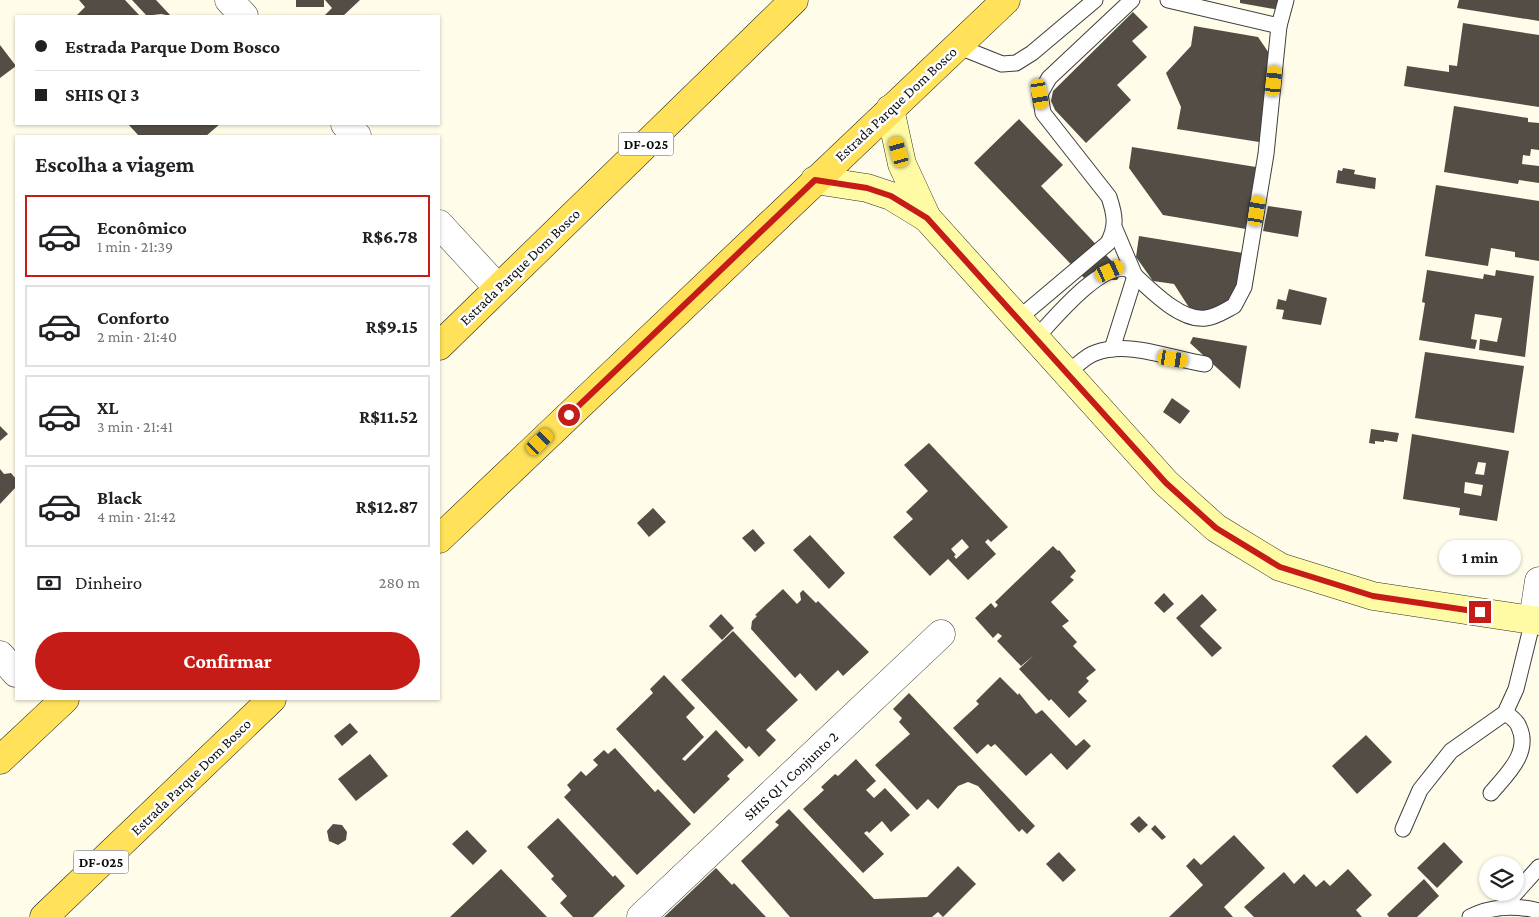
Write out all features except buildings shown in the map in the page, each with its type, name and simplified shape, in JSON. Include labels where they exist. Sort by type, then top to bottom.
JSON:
[{"type":"main road","name":"Estrada Parque Dom Bosco","points":[[440,345],[794,0]]},
{"type":"main road","name":"Estrada Parque Dom Bosco","points":[[440,538],[1006,0]]},
{"type":"main road","name":"Estrada Parque Dom Bosco","points":[[44,917],[271,700]]},
{"type":"main road","points":[[0,760],[53,703]]},
{"type":"street","points":[[229,0],[243,15]]},
{"type":"street","points":[[890,109],[902,164],[927,218]]},
{"type":"street","points":[[346,125],[355,135]]},
{"type":"street","points":[[815,180],[867,188],[891,196],[927,218],[1166,483],[1216,528],[1280,567],[1373,596],[1536,621],[1539,581]]},
{"type":"street","points":[[440,225],[498,288]]},
{"type":"street","name":"SHIS QI 1 Conjunto 2","points":[[640,917],[941,634]]},
{"type":"street","points":[[0,655],[15,672]]},
{"type":"lane","points":[[957,46],[1002,64],[1016,63],[1032,53],[1095,0]]},
{"type":"lane","points":[[1112,349],[1136,276],[1115,230],[1114,213],[1110,197],[1043,113],[1040,94],[1049,78],[1132,0]]},
{"type":"lane","points":[[1168,0],[1279,26]]},
{"type":"lane","points":[[1027,328],[1100,276],[1119,267],[1128,269],[1174,309],[1190,316],[1205,318],[1234,306],[1244,287],[1266,154],[1279,26],[1286,0]]},
{"type":"lane","points":[[1027,328],[1108,243],[1115,230]]},
{"type":"lane","points":[[1067,373],[1094,353],[1112,349],[1135,349],[1173,359],[1205,364]]},
{"type":"lane","points":[[1403,829],[1420,790],[1451,751],[1505,712],[1516,689],[1536,621]]},
{"type":"lane","points":[[1491,793],[1520,757],[1522,740],[1519,726],[1505,712]]},
{"type":"lane","points":[[1503,907],[1539,867]]},
{"type":"lane","points":[[1470,917],[1490,909],[1503,907],[1539,911]]},
{"type":"route","points":[[569,415],[815,180],[867,188],[891,196],[927,218],[1166,483],[1216,528],[1280,567],[1373,596],[1480,612]]}]
